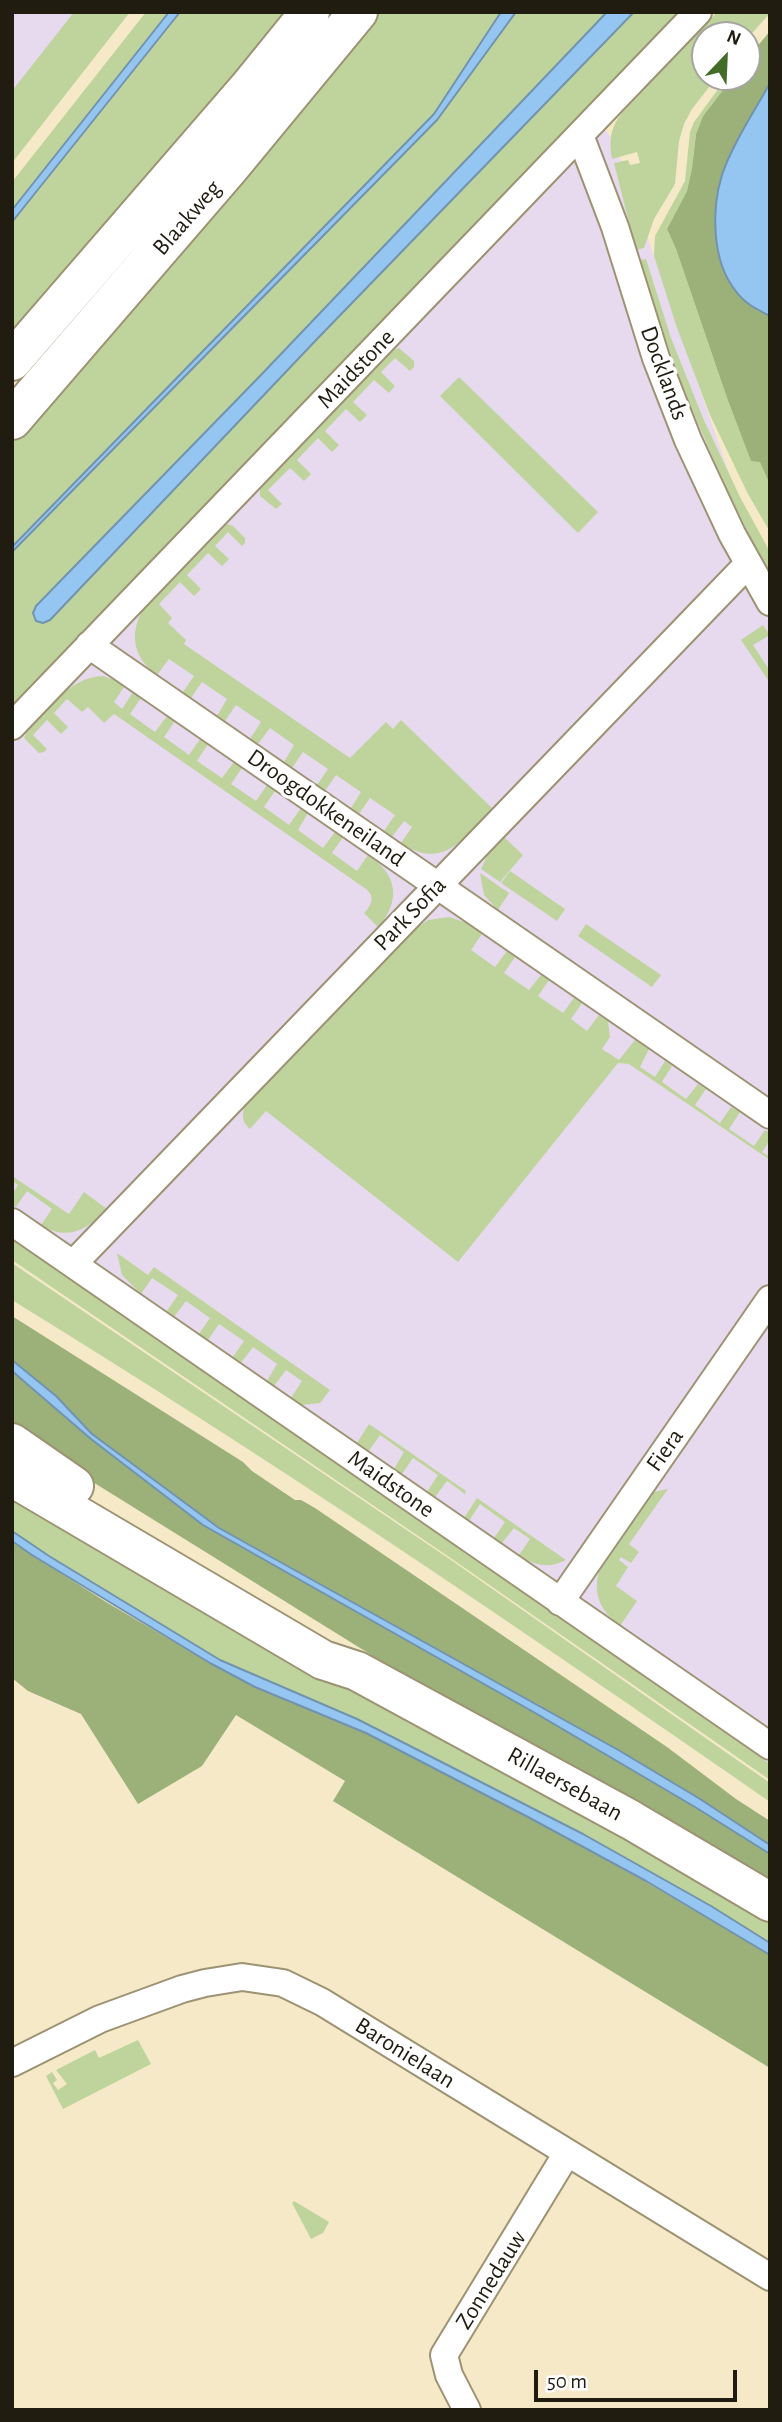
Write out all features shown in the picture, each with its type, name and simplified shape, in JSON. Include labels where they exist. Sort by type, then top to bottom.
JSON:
[{"type":"street","name":"Blaakweg","points":[[12,361],[250,86],[310,12]]},
{"type":"street","name":"Blaakweg","points":[[12,420],[222,177],[358,12]]},
{"type":"street","name":"Maidstone","points":[[12,726],[698,12]]},
{"type":"street","name":"Docklands","points":[[580,135],[615,227],[656,358],[694,452],[748,565],[770,602]]},
{"type":"street","name":"Park Sofia","points":[[73,1264],[748,565]]},
{"type":"street","name":"Droogdokkeneiland","points":[[89,645],[770,1115]]},
{"type":"street","name":"Maidstone","points":[[12,1222],[770,1746]]},
{"type":"street","name":"Fiera","points":[[560,1602],[770,1299]]},
{"type":"street","name":"Rillaersebaan","points":[[12,1443],[135,1526],[330,1648],[357,1671]]},
{"type":"street","name":"Rillaersebaan","points":[[12,1477],[323,1660],[357,1671],[631,1820],[770,1902]]},
{"type":"street","name":"Baronielaan","points":[[12,2063],[100,2019],[182,1989],[242,1978],[283,1983],[322,2002],[770,2277]]},
{"type":"street","name":"Zonnedauw","points":[[467,2410],[449,2375],[444,2355],[568,2152]]},
{"type":"shaded area","points":[[12,12],[123,12],[12,148]]},
{"type":"shaded area","points":[[585,105],[614,141],[742,511],[770,559],[770,1765],[12,1236],[12,705]]},
{"type":"green space","points":[[74,12],[130,12],[12,163],[12,91]]},
{"type":"green space","points":[[146,12],[169,12],[12,210],[12,182]]},
{"type":"green space","points":[[180,12],[290,12],[12,340],[12,222]]},
{"type":"green space","points":[[378,12],[501,12],[434,114],[12,547],[12,444],[160,273]]},
{"type":"green space","points":[[516,12],[607,12],[36,606],[47,622],[634,12],[678,12],[12,706],[12,552],[437,120]]},
{"type":"green space","points":[[717,12],[770,13],[761,23],[761,21],[709,21]]},
{"type":"green space","points":[[770,31],[769,85],[726,166],[720,187],[716,231],[725,271],[736,289],[750,304],[770,316],[770,485],[760,462],[751,461],[667,229],[687,191],[696,134],[703,116],[722,91],[761,91],[761,42]]},
{"type":"green space","points":[[691,40],[691,91],[706,91],[684,124],[679,141],[675,184],[654,219],[644,248],[636,250],[614,163],[628,160],[630,165],[640,163],[637,152],[612,159],[613,129],[622,113]]},
{"type":"green space","points":[[717,91],[722,91],[703,116],[696,134],[687,191],[667,229],[751,460],[760,461],[770,485],[770,532],[748,494],[710,415],[677,328],[654,256],[655,236],[685,181],[690,132],[694,122]]},
{"type":"green space","points":[[646,259],[671,338],[703,418],[740,497],[770,552],[770,575],[714,460],[681,381],[640,260]]},
{"type":"green space","points":[[399,348],[414,361],[414,367],[410,371],[395,358],[381,372],[395,386],[389,393],[374,380],[353,402],[367,415],[360,422],[346,409],[325,431],[339,445],[332,452],[318,438],[297,460],[311,474],[304,481],[290,468],[268,490],[282,504],[276,509],[260,496],[260,488],[394,350]]},
{"type":"green space","points":[[459,377],[598,512],[578,533],[440,396]]},
{"type":"green space","points":[[227,524],[233,526],[245,538],[245,543],[242,546],[228,532],[215,546],[229,559],[222,566],[208,553],[187,575],[201,589],[194,596],[180,582],[159,604],[172,618],[168,623],[186,640],[184,644],[350,758],[386,722],[393,729],[401,720],[492,808],[452,847],[429,854],[401,843],[412,827],[404,821],[392,837],[384,831],[395,815],[370,798],[359,814],[351,808],[361,792],[336,775],[325,791],[317,785],[328,769],[303,752],[292,768],[284,762],[294,745],[270,728],[258,744],[250,739],[261,722],[236,705],[225,721],[217,716],[227,699],[202,682],[191,698],[183,692],[194,676],[169,659],[157,675],[139,655],[135,631],[141,613]]},
{"type":"green space","points":[[763,625],[770,635],[753,645],[770,671],[770,683],[741,640]]},
{"type":"green space","points":[[103,676],[124,687],[114,702],[122,709],[133,692],[141,698],[130,714],[155,732],[167,716],[175,721],[164,737],[189,755],[200,739],[208,744],[197,761],[222,778],[234,762],[242,768],[231,784],[256,801],[267,785],[275,791],[264,807],[289,825],[301,808],[308,813],[298,830],[323,848],[335,832],[343,837],[332,853],[357,871],[368,855],[378,862],[390,879],[393,897],[386,917],[378,927],[364,913],[371,901],[371,895],[366,889],[114,714],[104,723],[88,707],[82,712],[67,699],[54,713],[68,727],[61,734],[47,720],[33,735],[47,749],[44,752],[39,753],[24,738],[52,704],[70,688],[91,678]]},
{"type":"green space","points":[[504,837],[523,855],[500,882],[481,869],[487,856]]},
{"type":"green space","points":[[510,871],[565,909],[557,921],[501,883]]},
{"type":"green space","points":[[480,873],[509,893],[498,910],[484,895]]},
{"type":"green space","points":[[449,917],[467,923],[482,934],[471,950],[495,967],[507,951],[515,957],[504,973],[529,990],[541,975],[549,980],[538,996],[563,1013],[574,998],[582,1003],[571,1019],[587,1031],[599,1015],[608,1021],[610,1037],[602,1049],[619,1060],[635,1040],[649,1049],[640,1067],[655,1077],[665,1061],[672,1066],[662,1082],[686,1099],[698,1084],[706,1089],[695,1105],[720,1123],[731,1107],[740,1112],[729,1129],[754,1146],[765,1130],[770,1133],[770,1140],[762,1152],[770,1157],[770,1160],[629,1064],[618,1063],[458,1262],[266,1111],[250,1129],[243,1119],[244,1108],[417,928],[428,920]]},
{"type":"green space","points":[[586,924],[661,975],[652,987],[578,936]]},
{"type":"green space","points":[[12,1176],[69,1214],[84,1192],[107,1209],[77,1231],[69,1233],[51,1230],[41,1225],[52,1209],[27,1191],[16,1207],[12,1205],[12,1195],[18,1185],[12,1181]]},
{"type":"green space","points":[[12,1239],[770,1764],[770,1780],[452,1559],[12,1260]]},
{"type":"green space","points":[[117,1253],[148,1275],[154,1267],[330,1390],[320,1403],[302,1405],[291,1398],[302,1381],[286,1370],[274,1386],[267,1381],[277,1364],[253,1347],[241,1363],[233,1357],[244,1341],[219,1324],[208,1340],[199,1334],[210,1318],[186,1301],[174,1317],[167,1311],[178,1295],[152,1278],[141,1294],[122,1275]]},
{"type":"green space","points":[[12,1263],[451,1560],[770,1783],[770,1802],[395,1546],[205,1421],[12,1300]]},
{"type":"green space","points":[[12,1316],[243,1462],[295,1500],[301,1500],[315,1508],[667,1747],[770,1821],[770,1845],[620,1751],[220,1528],[92,1434],[56,1396],[12,1360]]},
{"type":"green space","points":[[12,1371],[91,1439],[203,1525],[537,1714],[696,1807],[770,1854],[770,1884],[410,1679],[12,1429]]},
{"type":"green space","points":[[369,1424],[466,1491],[465,1494],[447,1481],[435,1497],[427,1492],[438,1475],[413,1458],[402,1474],[394,1469],[404,1452],[380,1435],[369,1451],[357,1443]]},
{"type":"green space","points":[[12,1485],[770,1919],[770,1944],[711,1906],[583,1834],[357,1719],[220,1660],[12,1531]]},
{"type":"green space","points":[[668,1489],[629,1544],[639,1552],[631,1563],[621,1557],[619,1560],[628,1567],[616,1586],[637,1601],[620,1626],[608,1615],[600,1602],[597,1588],[599,1572],[654,1492]]},
{"type":"green space","points":[[477,1498],[566,1560],[554,1565],[542,1565],[519,1555],[530,1539],[514,1528],[502,1543],[494,1538],[505,1522],[480,1504],[469,1521],[464,1518]]},
{"type":"green space","points":[[12,1542],[106,1602],[210,1663],[255,1687],[366,1733],[528,1817],[770,1955],[770,2068],[333,1801],[345,1781],[236,1715],[202,1766],[138,1804],[81,1714],[28,1691],[12,1678]]},
{"type":"green space","points":[[138,2040],[151,2064],[63,2109],[46,2076],[52,2072],[57,2080],[53,2083],[58,2090],[67,2084],[56,2070],[95,2050],[99,2058]]},
{"type":"green space","points":[[294,2201],[329,2222],[323,2233],[311,2239],[292,2203]]},
{"type":"water","points":[[169,12],[180,12],[12,222],[12,210]]},
{"type":"water","points":[[501,12],[516,12],[437,120],[12,552],[12,547],[434,114]]},
{"type":"water","points":[[607,12],[634,12],[50,620],[43,623],[36,621],[33,613],[36,606]]},
{"type":"water","points":[[770,83],[770,316],[742,299],[727,278],[718,250],[715,219],[718,189],[726,164]]},
{"type":"water","points":[[12,1360],[56,1396],[92,1434],[219,1528],[620,1751],[770,1845],[770,1854],[537,1714],[203,1525],[91,1439],[12,1371]]},
{"type":"water","points":[[12,1531],[220,1660],[357,1719],[583,1834],[711,1906],[770,1943],[770,1955],[646,1881],[528,1817],[366,1733],[255,1687],[210,1663],[32,1555],[12,1541]]}]
